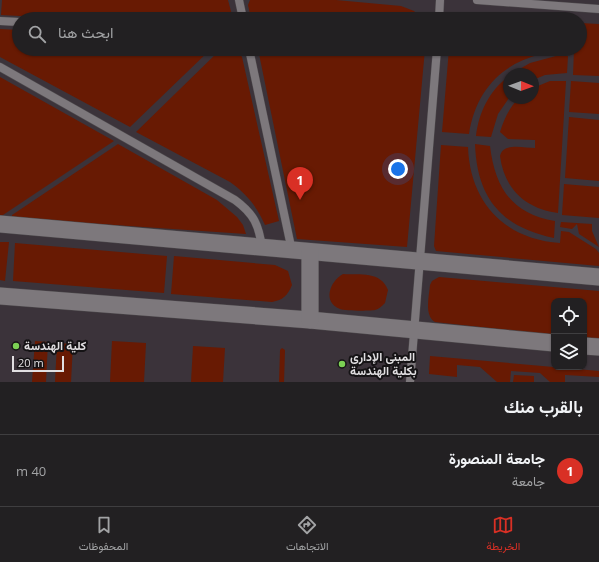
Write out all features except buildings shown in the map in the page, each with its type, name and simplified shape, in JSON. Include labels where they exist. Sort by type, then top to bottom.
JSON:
[{"type":"street","points":[[0,224],[599,277]]},
{"type":"street","points":[[310,252],[310,320]]},
{"type":"street","points":[[0,296],[310,320],[551,343]]},
{"type":"street","points":[[587,346],[599,348]]},
{"type":"lane","points":[[239,0],[242,12]]},
{"type":"lane","points":[[439,12],[440,0]]},
{"type":"lane","points":[[477,0],[599,9]]},
{"type":"lane","points":[[0,21],[12,22]]},
{"type":"lane","points":[[250,56],[292,251]]},
{"type":"lane","points":[[410,382],[436,56]]},
{"type":"lane","points":[[0,67],[235,200],[246,209],[254,220],[260,232],[262,248]]},
{"type":"shaded area","points":[[0,0],[599,0],[599,382],[0,382]]},
{"type":"shaded area","points":[[2,0],[228,0],[231,12],[12,12],[12,16],[1,15]]},
{"type":"shaded area","points":[[250,0],[336,0],[401,6],[415,12],[250,12],[248,5]]},
{"type":"shaded area","points":[[587,23],[599,24],[599,76],[573,75],[574,56],[587,56]]},
{"type":"shaded area","points":[[0,29],[12,30],[12,56],[204,56],[130,127],[0,57]]},
{"type":"shaded area","points":[[214,56],[241,56],[279,221],[265,225],[259,212],[251,201],[242,191],[230,182],[136,132]]},
{"type":"shaded area","points":[[259,56],[424,56],[407,247],[297,239]]},
{"type":"shaded area","points":[[448,56],[536,56],[519,62],[509,68],[503,68],[503,72],[481,97],[474,114],[469,134],[442,132]]},
{"type":"shaded area","points":[[556,56],[568,56],[567,73],[545,75],[539,78],[539,68],[521,68],[530,63]]},
{"type":"shaded area","points":[[0,77],[114,141],[0,217]]},
{"type":"shaded area","points":[[503,81],[503,104],[505,104],[498,114],[491,137],[476,136],[482,110],[496,88]]},
{"type":"shaded area","points":[[550,81],[566,81],[558,213],[546,211],[536,207],[526,202],[518,195],[506,178],[500,156],[505,149],[509,147],[535,148],[535,140],[508,139],[500,132],[507,114],[514,104],[539,104],[539,86]]},
{"type":"shaded area","points":[[571,81],[599,83],[599,114],[569,112]]},
{"type":"shaded area","points":[[569,117],[599,120],[599,181],[565,178]]},
{"type":"shaded area","points":[[118,144],[217,200],[237,217],[243,225],[246,234],[12,218],[12,215]]},
{"type":"shaded area","points":[[475,144],[490,146],[496,174],[508,197],[527,212],[555,221],[554,238],[535,233],[520,226],[506,218],[495,207],[487,195],[481,180]]},
{"type":"shaded area","points":[[441,145],[468,147],[470,167],[475,185],[483,200],[494,214],[507,225],[522,234],[540,240],[560,243],[561,231],[569,232],[596,249],[599,253],[599,266],[436,251],[434,246]]},
{"type":"shaded area","points":[[564,184],[599,187],[599,218],[562,215]]},
{"type":"shaded area","points":[[561,222],[592,224],[592,231],[599,247],[579,234],[577,224],[572,229],[560,227]]},
{"type":"shaded area","points":[[0,242],[9,242],[5,281],[0,280]]},
{"type":"shaded area","points":[[15,243],[167,256],[164,293],[13,281]]},
{"type":"shaded area","points":[[174,256],[275,265],[288,271],[292,285],[289,292],[285,296],[272,302],[171,294]]},
{"type":"shaded area","points":[[343,274],[363,274],[380,280],[385,284],[388,290],[385,303],[375,310],[343,310],[334,306],[331,302],[330,292],[335,281]]},
{"type":"shaded area","points":[[439,277],[599,291],[599,339],[587,338],[587,298],[551,298],[551,335],[435,322],[429,315],[428,310],[430,285],[432,281]]},
{"type":"shaded area","points":[[35,341],[48,342],[46,382],[32,382]]},
{"type":"shaded area","points":[[112,341],[146,343],[144,382],[110,382]]},
{"type":"shaded area","points":[[57,343],[73,344],[71,382],[55,382]]},
{"type":"shaded area","points":[[193,346],[225,348],[223,382],[191,382]]},
{"type":"shaded area","points":[[282,348],[285,350],[284,382],[279,382],[280,350]]},
{"type":"shaded area","points":[[430,356],[551,367],[551,370],[599,371],[599,377],[565,375],[565,382],[550,382],[540,373],[511,371],[510,382],[497,382],[480,367],[457,365],[457,377],[429,374]]},
{"type":"shaded area","points":[[514,375],[534,376],[534,382],[513,382]]},
{"type":"place","name":"جامعة المنصورة","points":[[300,200]]},
{"type":"place","name":"كلية الهندسة","points":[[16,346]]},
{"type":"place","name":"المبنى الإداري بكلية الهندسة","points":[[342,364]]}]
